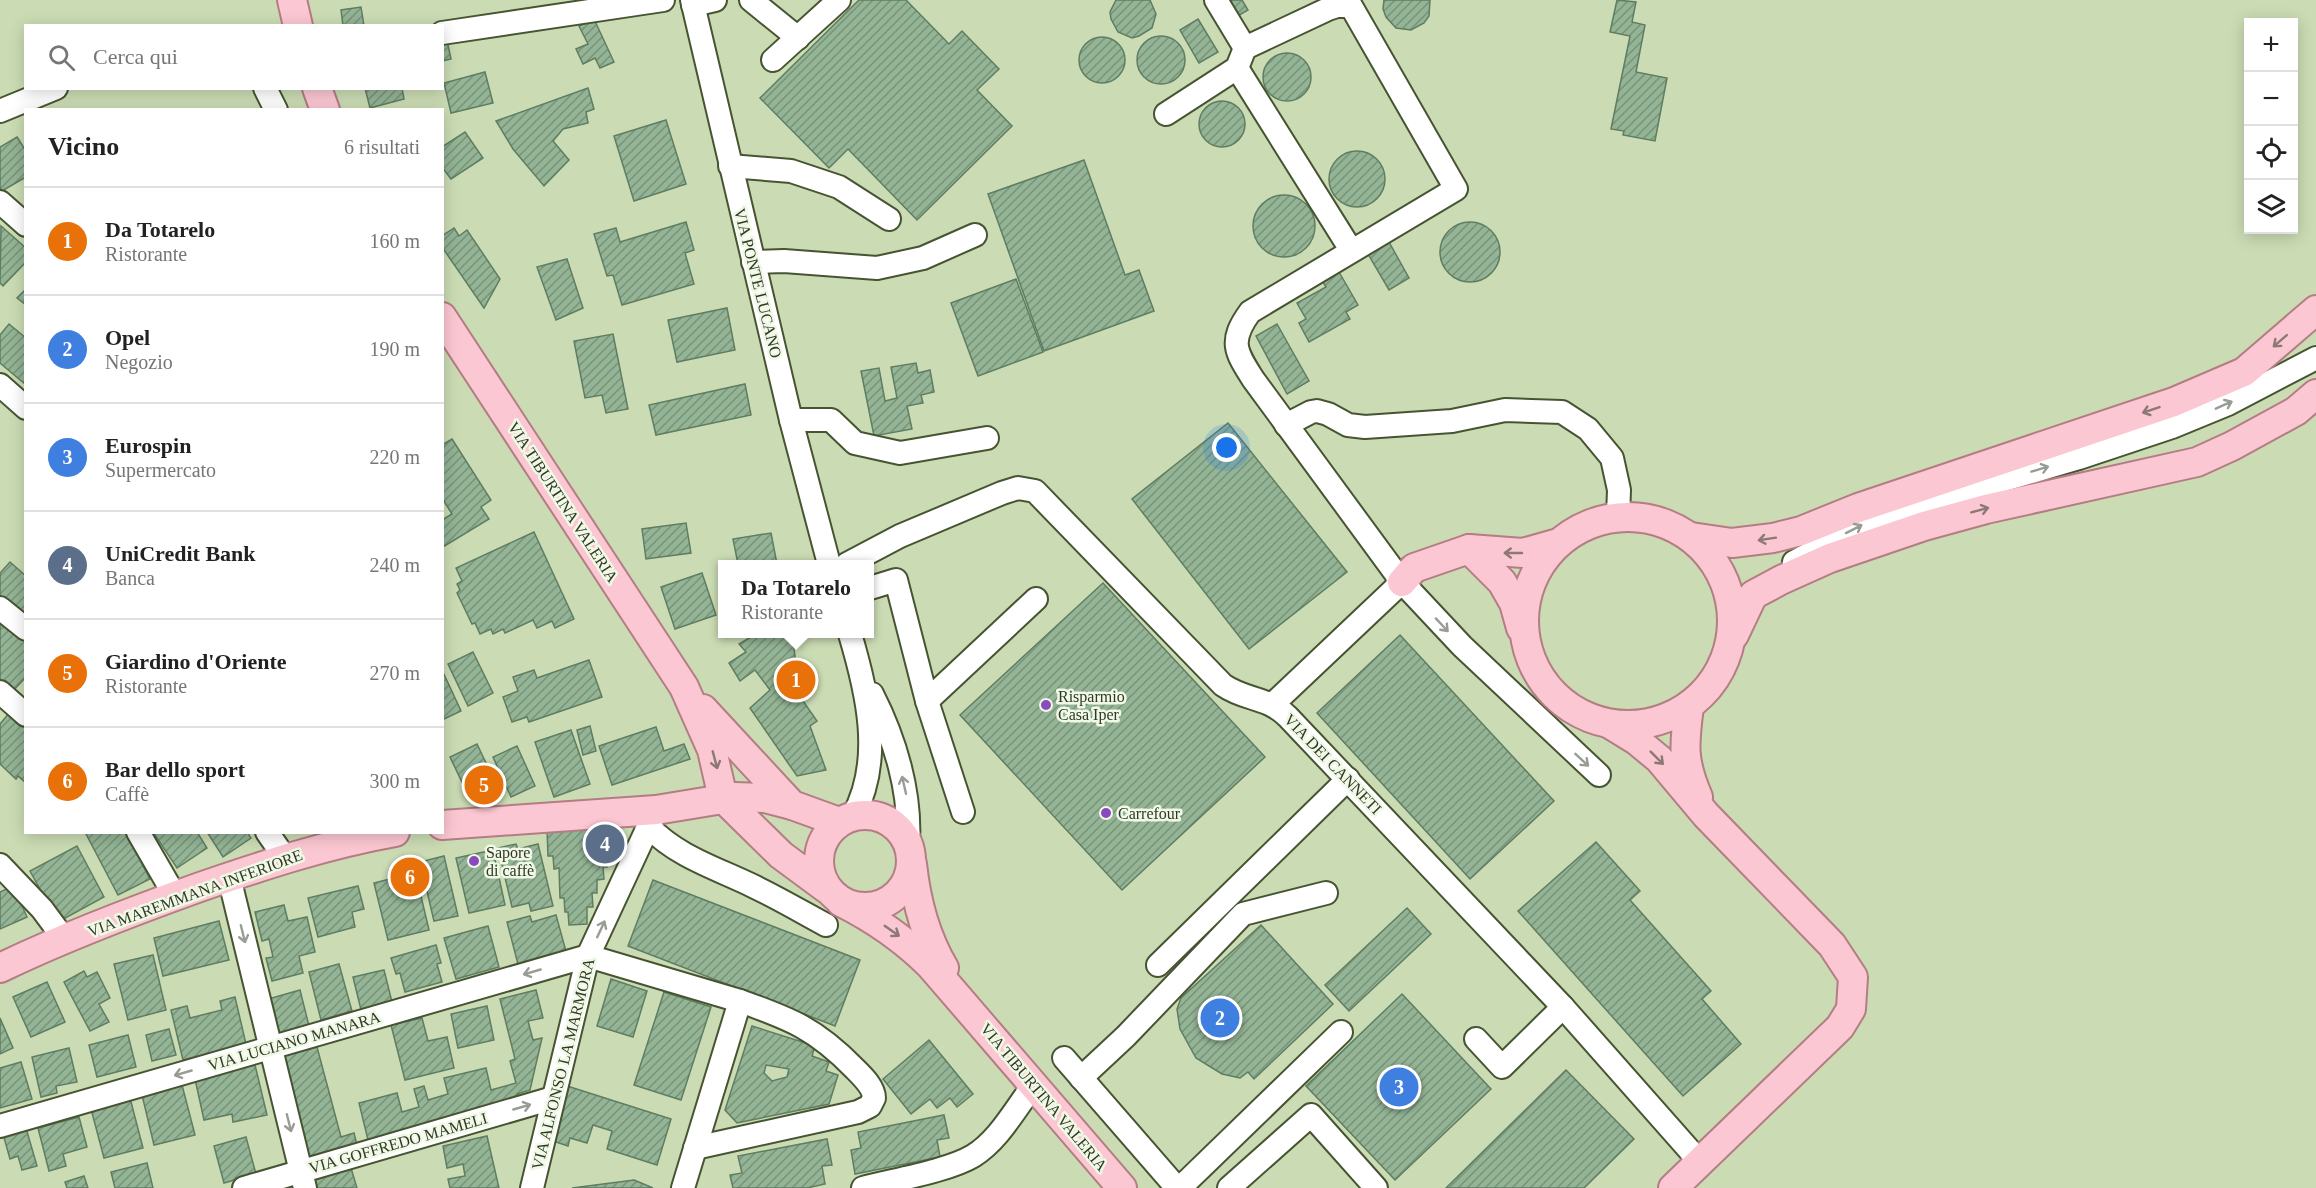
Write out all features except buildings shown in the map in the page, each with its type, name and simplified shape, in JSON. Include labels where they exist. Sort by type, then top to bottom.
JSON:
[{"type":"main road","points":[[292,0],[298,24]]},
{"type":"main road","points":[[318,90],[324,108]]},
{"type":"main road","points":[[1691,537],[1732,543],[1773,538],[1801,531],[1858,508],[2174,402],[2244,372],[2316,310]]},
{"type":"main road","name":"VIA TIBURTINA VALERIA","points":[[444,320],[684,687],[712,750],[723,798],[781,855],[834,895],[907,943],[967,1006],[1122,1188]]},
{"type":"main road","points":[[1469,549],[1502,582],[1514,603],[1537,672],[1556,696],[1581,714],[1610,724],[1627,726],[1651,723],[1674,715],[1704,694],[1716,679],[1725,661],[1731,642],[1753,595],[1781,580],[1830,558],[1924,526],[1986,509],[2197,462],[2232,446],[2296,411],[2316,394]]},
{"type":"main road","points":[[1402,582],[1414,568],[1469,549],[1523,553],[1555,544],[1581,527],[1599,520],[1619,503],[1637,516],[1674,527],[1691,537],[1712,558],[1726,584],[1731,603],[1733,623],[1731,642]]},
{"type":"main road","points":[[1526,644],[1524,613],[1530,584],[1539,566],[1555,544]]},
{"type":"main road","name":"VIA TIBURTINA VALERIA","points":[[684,687],[792,805],[845,819],[866,814],[879,817],[891,823],[901,832],[910,853],[917,899],[931,942],[967,1006]]},
{"type":"main road","points":[[1689,706],[1684,754],[1688,773],[1706,815]]},
{"type":"main road","points":[[1610,724],[1636,740],[1659,759],[1706,815],[1832,945],[1852,977],[1853,998],[1847,1018],[1831,1039],[1673,1188]]},
{"type":"main road","points":[[444,825],[653,819],[723,798],[756,797],[792,805]]},
{"type":"main road","points":[[834,895],[820,876],[818,861],[820,846],[828,833],[845,819]]},
{"type":"main road","name":"VIA MAREMMANA INFERIORE","points":[[0,968],[174,896],[285,858],[382,834]]},
{"type":"main road","name":"VIA TIBURTINA VALERIA","points":[[834,895],[856,907],[872,908],[888,902],[900,892],[908,878],[910,853]]},
{"type":"street","points":[[444,33],[663,0]]},
{"type":"street","points":[[751,0],[798,38]]},
{"type":"street","points":[[774,60],[839,0]]},
{"type":"street","points":[[1216,0],[1241,58],[1351,250]]},
{"type":"street","name":"VIA PONTE LUCANO","points":[[700,2],[730,166],[791,420],[828,560]]},
{"type":"street","points":[[1166,114],[1241,58],[1328,9],[1353,3],[1456,189],[1250,312],[1239,326],[1235,345],[1244,365],[1286,425],[1402,582],[1462,646],[1599,775]]},
{"type":"street","points":[[0,111],[51,90]]},
{"type":"street","points":[[266,90],[275,108]]},
{"type":"street","points":[[730,166],[790,171],[839,187],[889,219]]},
{"type":"street","points":[[0,201],[24,223]]},
{"type":"street","points":[[753,262],[784,261],[878,268],[923,258],[975,235]]},
{"type":"street","points":[[1753,595],[1778,572],[1823,545],[1864,525],[1925,503],[2079,458],[2172,427],[2228,404],[2316,358]]},
{"type":"street","points":[[0,385],[24,406]]},
{"type":"street","points":[[1286,425],[1317,411],[1348,425],[1365,427],[1452,420],[1505,410],[1562,412],[1588,429],[1608,451],[1616,468],[1619,503]]},
{"type":"street","points":[[791,420],[831,420],[855,443],[900,453],[987,438]]},
{"type":"street","name":"VIA DEI CANNETI","points":[[855,560],[879,546],[1002,493],[1018,488],[1035,491],[1223,685],[1241,695],[1273,704],[1288,717],[1563,1007],[1700,1162]]},
{"type":"street","points":[[874,587],[896,580],[927,701],[963,812]]},
{"type":"street","points":[[1273,704],[1402,582]]},
{"type":"street","points":[[927,701],[1036,599]]},
{"type":"street","points":[[0,608],[24,627]]},
{"type":"street","points":[[845,819],[864,790],[869,765],[869,724],[863,680],[851,638]]},
{"type":"street","points":[[863,680],[880,712],[899,767],[908,811],[910,853]]},
{"type":"street","points":[[0,692],[24,713]]},
{"type":"street","points":[[1158,965],[1348,779]]},
{"type":"street","points":[[653,819],[660,839],[689,858],[753,886],[826,926]]},
{"type":"street","name":"VIA ALFONSO LA MARMORA","points":[[532,1188],[588,956],[653,819]]},
{"type":"street","points":[[139,834],[174,896]]},
{"type":"street","points":[[268,834],[285,858]]},
{"type":"street","points":[[0,865],[42,909],[65,940]]},
{"type":"street","points":[[229,877],[303,1180]]},
{"type":"street","points":[[1082,1078],[1244,914],[1326,893]]},
{"type":"street","points":[[588,956],[740,1000],[792,1020],[826,1041],[872,1089],[874,1098],[867,1108],[858,1112],[695,1148]]},
{"type":"street","name":"VIA LUCIANO MANARA","points":[[0,1126],[588,956]]},
{"type":"street","points":[[683,1188],[740,1000]]},
{"type":"street","points":[[1476,1039],[1502,1067],[1563,1007]]},
{"type":"street","points":[[1064,1058],[1179,1188],[1341,1032]]},
{"type":"street","points":[[862,1188],[944,1167],[974,1155],[1000,1131],[1033,1086]]},
{"type":"street","name":"VIA GOFFREDO MAMELI","points":[[244,1188],[303,1180],[553,1098]]},
{"type":"street","points":[[1229,1188],[1311,1115],[1376,1188]]},
{"type":"place","name":"Da Totarelo","points":[[796,680]]},
{"type":"place","name":"Risparmio Casa Iper","points":[[1046,705]]},
{"type":"place","name":"Giardino d'Oriente","points":[[484,785]]},
{"type":"place","name":"Carrefour","points":[[1106,813]]},
{"type":"place","name":"UniCredit Bank","points":[[605,844]]},
{"type":"place","name":"Sapore di caffè","points":[[474,861]]},
{"type":"place","name":"Bar dello sport","points":[[410,877]]},
{"type":"place","name":"Opel","points":[[1220,1018]]},
{"type":"place","name":"Eurospin","points":[[1399,1087]]}]
